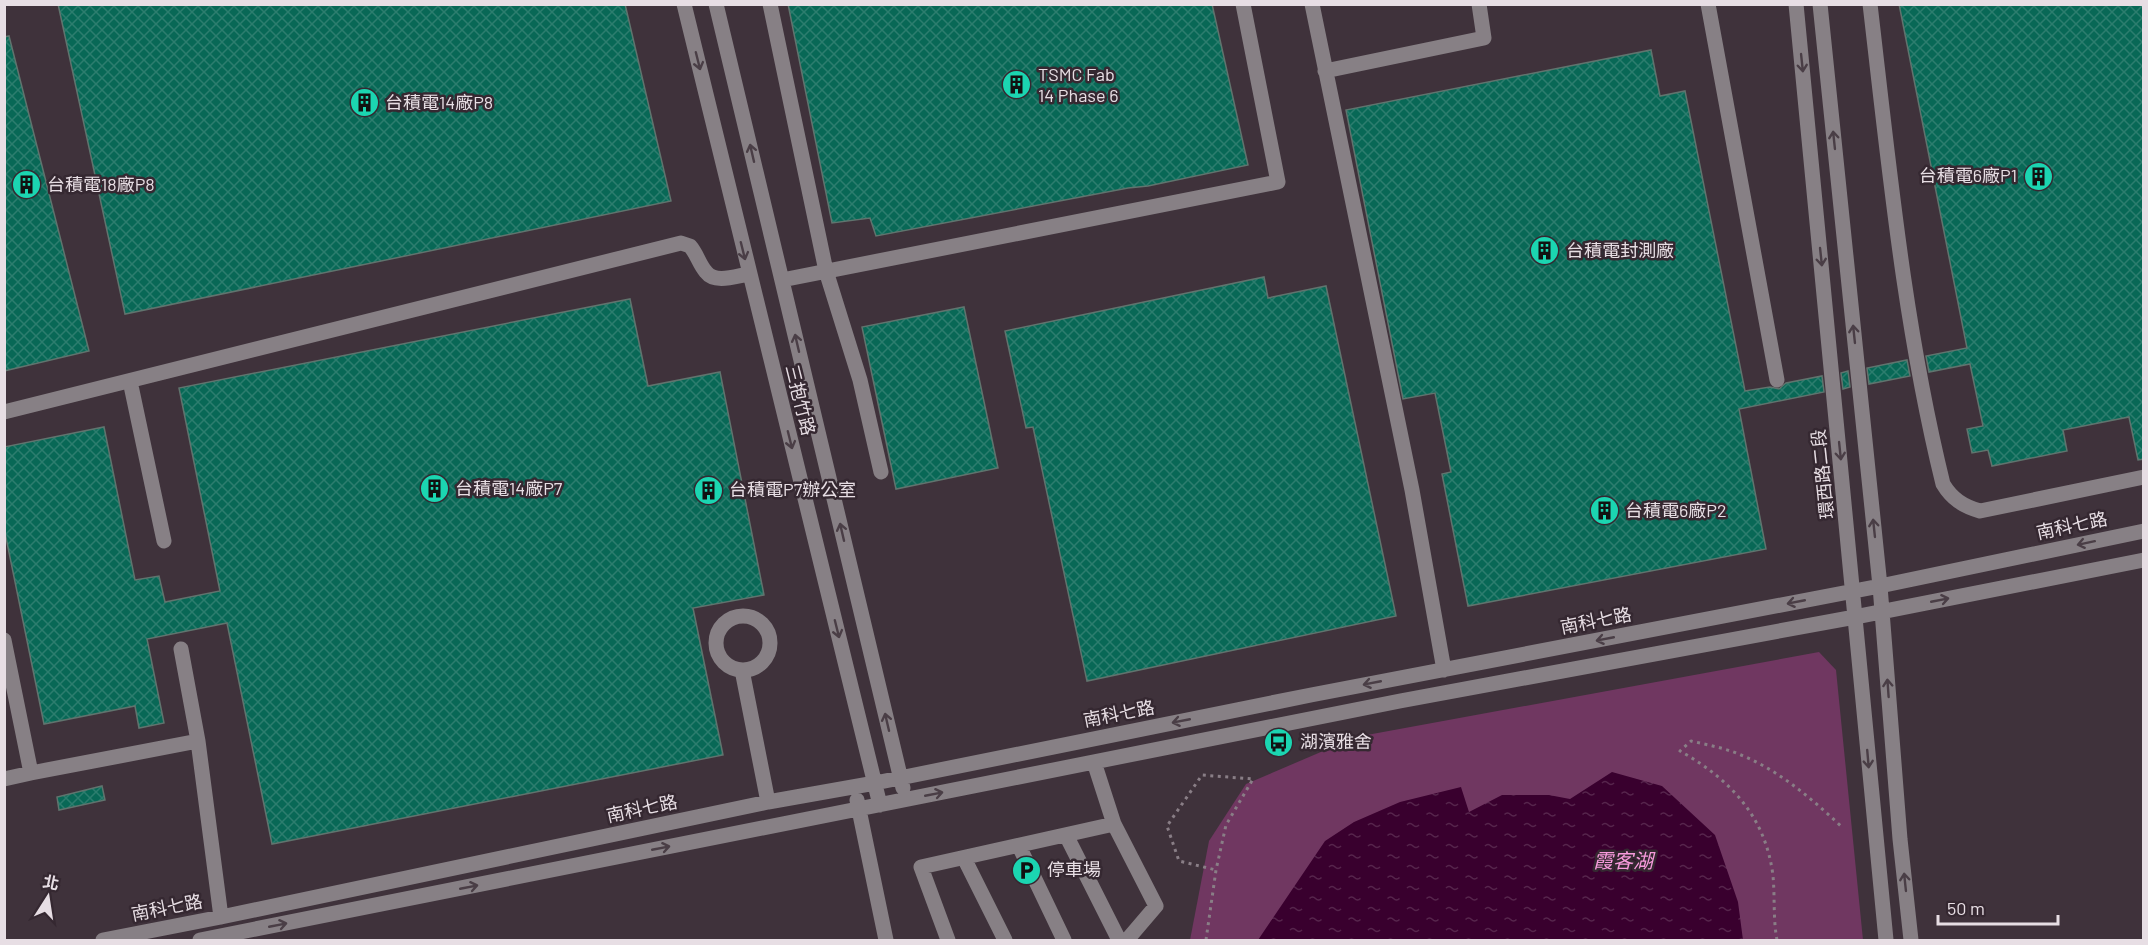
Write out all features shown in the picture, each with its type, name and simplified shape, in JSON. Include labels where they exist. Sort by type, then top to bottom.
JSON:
[{"type":"street","name":"三抱竹路","points":[[684,4],[876,783],[879,805]]},
{"type":"street","name":"三抱竹路","points":[[716,4],[905,799]]},
{"type":"street","points":[[770,4],[826,272],[860,380],[881,472]]},
{"type":"street","points":[[782,280],[1278,182],[1243,4]]},
{"type":"street","points":[[1312,4],[1412,490],[1444,670]]},
{"type":"street","points":[[1326,71],[1484,38],[1479,4]]},
{"type":"street","points":[[1708,4],[1778,380]]},
{"type":"street","name":"環西路二段","points":[[1796,4],[1886,940]]},
{"type":"street","points":[[1820,4],[1880,586],[1900,839],[1911,940]]},
{"type":"street","points":[[1870,4],[1899,262],[1918,378],[1942,484],[1957,501],[1980,511],[2144,477]]},
{"type":"street","points":[[4,412],[681,243],[690,246],[706,273],[712,278],[749,274]]},
{"type":"street","points":[[130,381],[164,542]]},
{"type":"street","name":"南科七路","points":[[103,940],[221,918],[768,802],[876,783],[1394,679],[1880,586],[2144,531]]},
{"type":"street","points":[[200,940],[1400,701],[1855,617],[2144,560]]},
{"type":"street","points":[[4,640],[31,773]]},
{"type":"street","points":[[181,649],[198,741],[221,918]]},
{"type":"street","points":[[742,670],[768,802]]},
{"type":"street","points":[[1394,679],[1400,701]]},
{"type":"street","points":[[4,779],[198,741]]},
{"type":"street","points":[[1094,762],[1114,824],[1156,906],[1127,940]]},
{"type":"street","points":[[855,786],[886,940]]},
{"type":"street","points":[[948,940],[921,867],[1114,824]]},
{"type":"street","points":[[1066,835],[1119,940]]},
{"type":"street","points":[[1019,846],[1064,940]]},
{"type":"street","points":[[964,858],[1005,940]]},
{"type":"path","points":[[1777,940],[1773,914],[1773,876],[1762,831],[1753,814],[1729,785],[1700,762],[1680,751],[1691,741],[1742,755],[1784,778],[1805,793],[1844,828]]},
{"type":"path","points":[[1206,940],[1216,870],[1226,825],[1253,779],[1202,775],[1167,826],[1179,861],[1216,870]]},
{"type":"shaded area","points":[[1819,652],[1836,670],[1863,940],[1190,940],[1209,841],[1246,784],[1356,737]]},
{"type":"water","name":"霞客湖","points":[[1612,772],[1662,786],[1715,835],[1738,902],[1743,940],[1258,940],[1325,841],[1354,822],[1400,802],[1461,787],[1469,812],[1502,795],[1549,795],[1570,799]]},
{"type":"building","name":"台積電14廠P8","points":[[58,4],[625,4],[671,201],[125,314]]},
{"type":"building","name":"TSMC Fab 14 Phase 6","points":[[788,4],[1212,4],[1248,165],[1148,186],[876,236],[870,218],[832,223]]},
{"type":"building","name":"台積電6廠P1","points":[[1899,4],[2144,4],[2144,459],[2138,460],[2129,417],[2063,430],[2067,451],[1992,466],[1988,450],[1972,453],[1967,429],[1983,426],[1970,364],[1929,372],[1926,356],[1967,348]]},
{"type":"building","name":"台積電18廠P8","points":[[9,36],[89,351],[4,371],[4,37]]},
{"type":"building","name":"台積電封測廠","points":[[1651,50],[1660,96],[1685,91],[1745,391],[1770,387],[1779,389],[1786,383],[1822,376],[1824,392],[1739,409],[1766,549],[1468,606],[1442,474],[1451,472],[1435,393],[1403,399],[1346,110]]},
{"type":"building","points":[[1264,277],[1268,298],[1326,286],[1396,616],[1087,681],[1033,427],[1026,428],[1005,331]]},
{"type":"building","name":"台積電14廠P7","points":[[630,299],[648,386],[720,372],[764,595],[693,608],[723,755],[272,844],[227,623],[147,639],[164,723],[139,728],[135,706],[44,724],[4,528],[4,447],[104,427],[135,580],[159,576],[165,602],[220,591],[179,388]]},
{"type":"building","points":[[964,307],[998,468],[896,489],[862,327]]},
{"type":"building","points":[[1907,360],[1910,376],[1869,384],[1867,368]]},
{"type":"building","points":[[1848,371],[1850,387],[1843,389],[1841,373]]},
{"type":"building","points":[[102,786],[105,800],[59,810],[57,797]]},
{"type":"place","name":"TSMC Fab 14 Phase 6","points":[[1017,85]]},
{"type":"place","name":"台積電14廠P8","points":[[364,103]]},
{"type":"place","name":"台積電6廠P1","points":[[2038,176]]},
{"type":"place","name":"台積電18廠P8","points":[[26,185]]},
{"type":"place","name":"台積電封測廠","points":[[1545,251]]},
{"type":"place","name":"台積電14廠P7","points":[[434,489]]},
{"type":"place","name":"台積電P7辦公室","points":[[708,490]]},
{"type":"place","name":"台積電6廠P2","points":[[1604,511]]},
{"type":"place","name":"湖濱雅舍","points":[[1279,742]]},
{"type":"place","name":"停車場","points":[[1026,870]]}]
